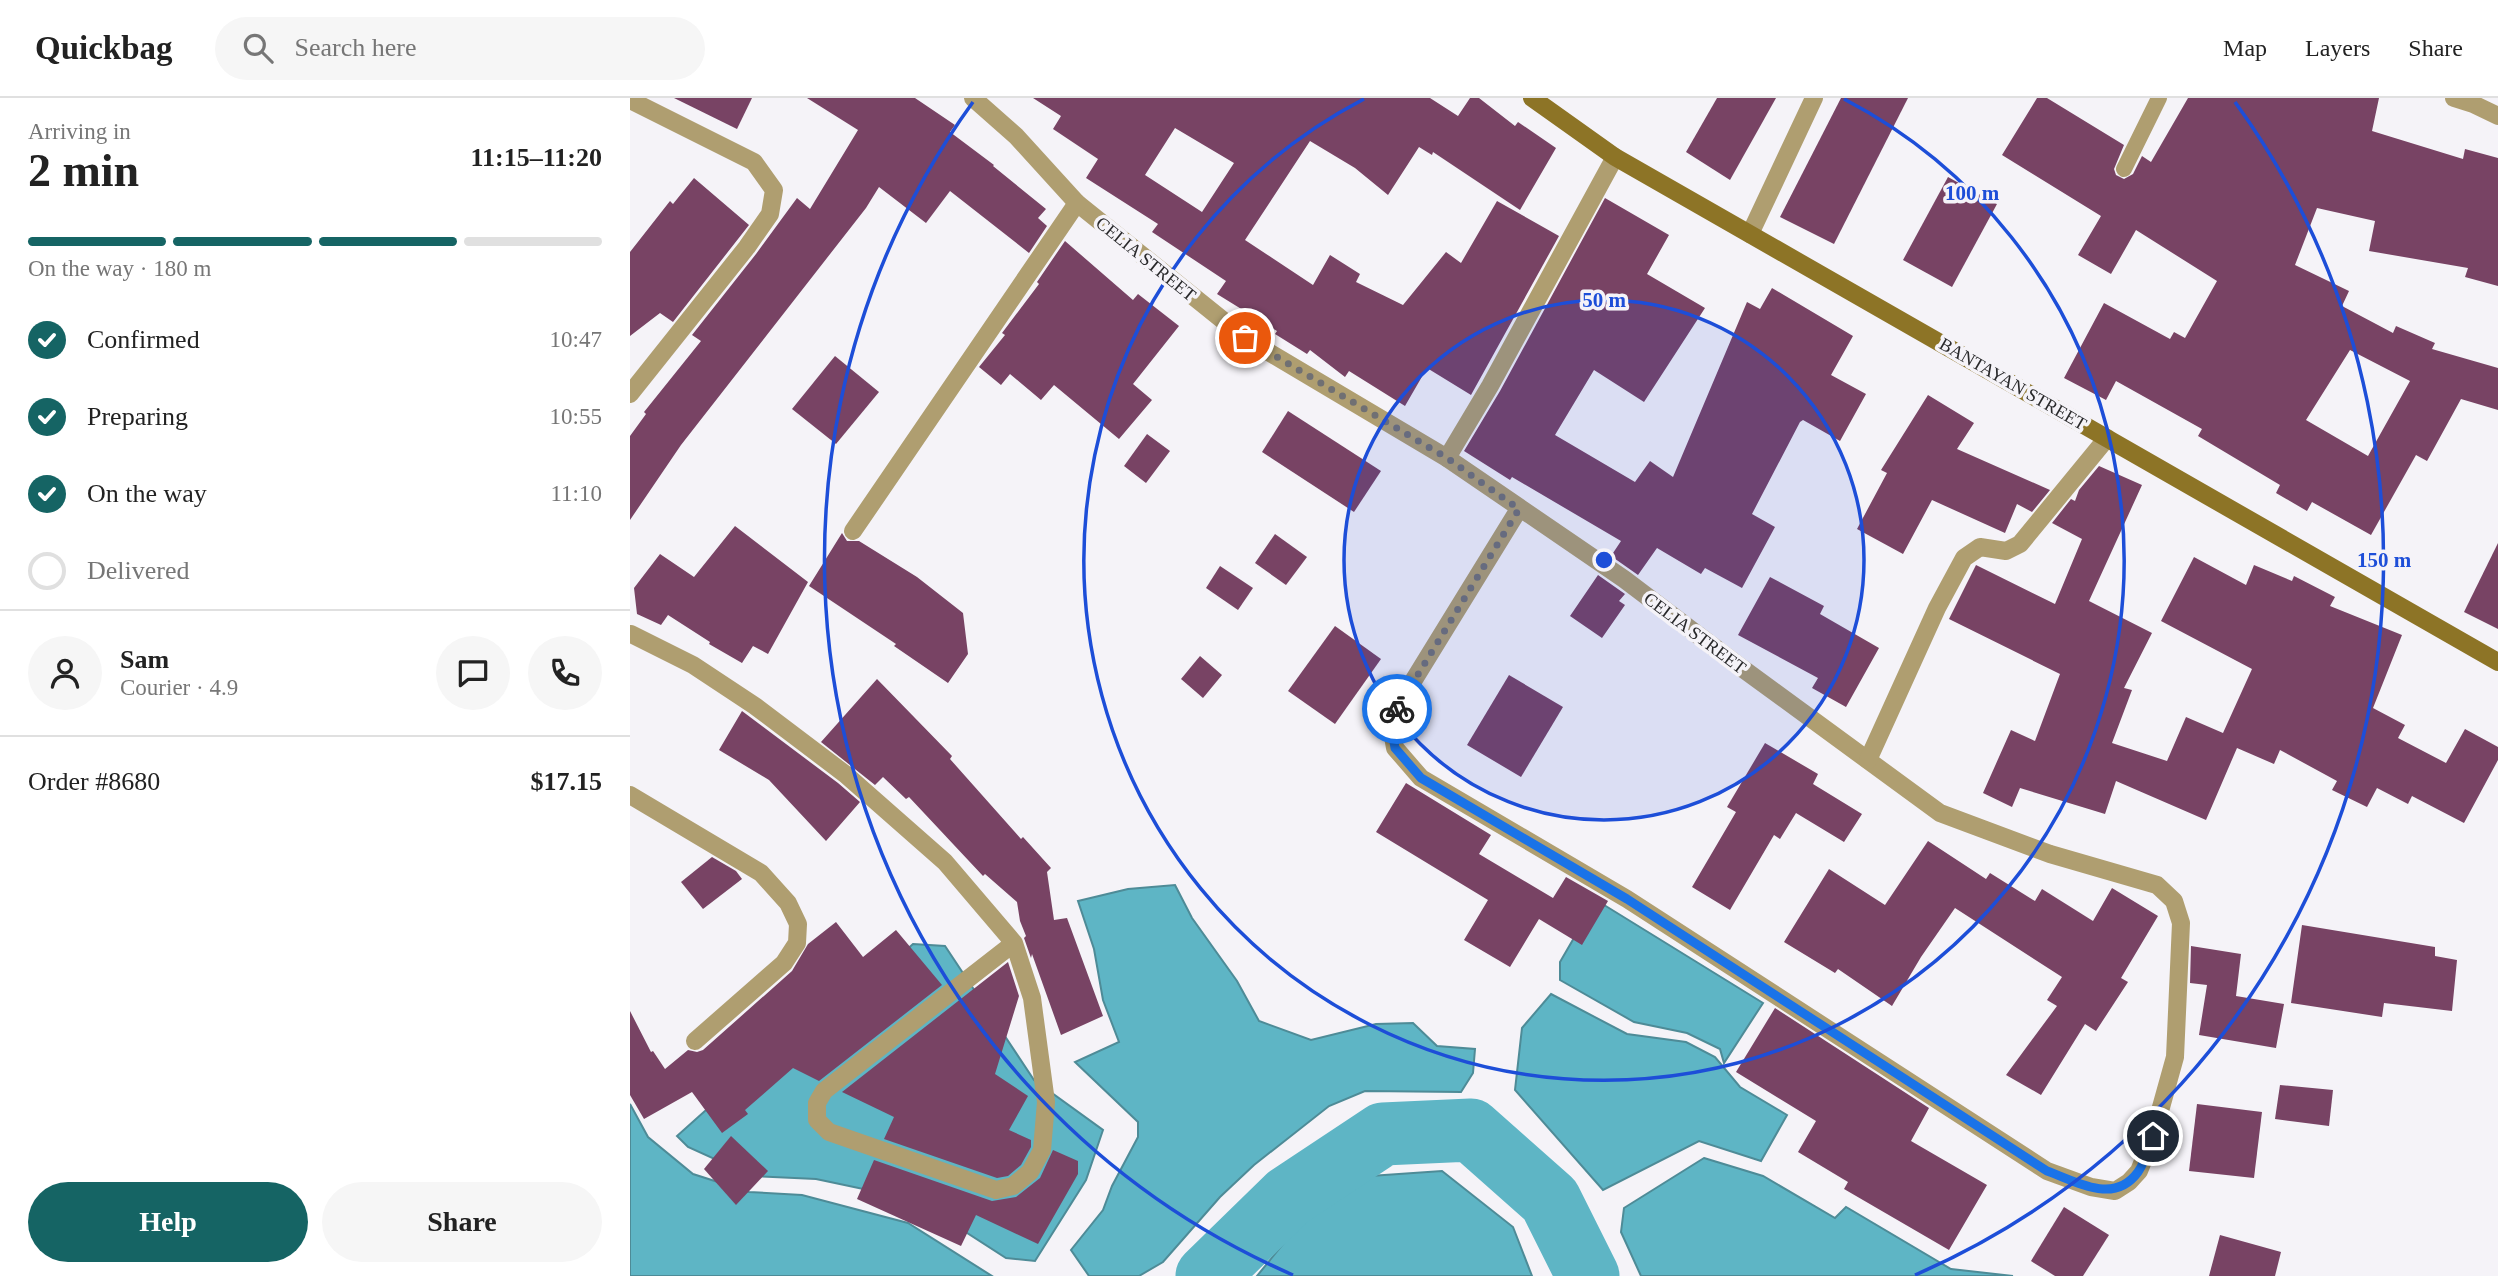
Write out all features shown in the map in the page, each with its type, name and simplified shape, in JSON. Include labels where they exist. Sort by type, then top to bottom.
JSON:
[{"type":"main road","name":"BANTAYAN STREET","points":[[1532,98],[1615,157],[2498,662]]},
{"type":"street","name":"CELIA STREET","points":[[973,98],[1016,136],[1077,203],[1245,338],[1447,458],[1624,579],[1940,813],[2050,854],[2157,885],[2174,901],[2181,923],[2175,1057],[2153,1136],[2139,1171],[2129,1182],[2115,1191],[2091,1187],[2047,1171],[1627,899],[1421,778],[1395,748],[1391,724],[1399,704],[1519,509]]},
{"type":"street","points":[[1749,234],[1814,98]]},
{"type":"street","points":[[2454,98],[2498,116]]},
{"type":"street","points":[[630,100],[754,162],[774,190],[770,214],[747,247],[630,394]]},
{"type":"street","points":[[1447,458],[1490,386],[1615,157]]},
{"type":"street","points":[[853,531],[1077,203]]},
{"type":"street","points":[[1868,760],[1937,608],[1964,558],[1980,547],[2006,551],[2020,544],[2107,438]]},
{"type":"street","points":[[630,633],[693,665],[755,706],[845,774],[945,863],[1014,943],[1032,998],[1046,1102],[1042,1150],[1030,1172],[1013,1186],[996,1190],[829,1132],[817,1120],[817,1103],[824,1091],[1014,943]]},
{"type":"street","points":[[630,794],[761,873],[788,903],[797,923],[797,943],[784,963],[695,1041]]},
{"type":"lane","points":[[2124,169],[2159,98]]},
{"type":"water","points":[[1175,885],[1192,918],[1237,981],[1259,1021],[1311,1040],[1376,1024],[1413,1023],[1437,1046],[1475,1049],[1473,1073],[1461,1092],[1365,1091],[1329,1106],[1254,1165],[1220,1197],[1163,1262],[1139,1276],[1089,1276],[1071,1250],[1103,1210],[1112,1186],[1138,1137],[1138,1122],[1075,1062],[1119,1042],[1103,1000],[1094,949],[1078,901],[1128,889]]},
{"type":"water","points":[[1596,900],[1763,1003],[1724,1063],[1720,1049],[1687,1033],[1634,1022],[1560,980],[1560,962]]},
{"type":"water","points":[[913,944],[945,946],[1034,1080],[1103,1130],[1086,1180],[1035,1261],[1006,1258],[936,1213],[887,1194],[816,1179],[752,1176],[688,1147],[677,1136],[706,1110],[758,1082]]},
{"type":"water","points":[[1551,994],[1627,1034],[1686,1042],[1715,1057],[1740,1087],[1787,1115],[1761,1161],[1699,1141],[1603,1190],[1515,1090],[1522,1028]]},
{"type":"water","points":[[630,1104],[648,1137],[693,1174],[749,1192],[802,1195],[908,1223],[992,1276],[630,1276]]},
{"type":"water","points":[[1704,1158],[1763,1176],[1835,1218],[1846,1207],[1951,1269],[2013,1276],[1641,1276],[1621,1232],[1624,1208]]},
{"type":"water","points":[[1442,1171],[1513,1227],[1532,1276],[1257,1276],[1305,1217],[1370,1176]]},
{"type":"building","points":[[674,98],[752,98],[737,129]]},
{"type":"building","points":[[807,98],[915,98],[955,125],[950,132],[1046,209],[1038,218],[1047,226],[1029,253],[950,191],[926,223],[879,187],[866,208],[681,445],[630,520],[630,436],[646,414],[644,412],[701,341],[692,335],[797,198],[810,209],[858,130]]},
{"type":"building","points":[[1033,98],[1430,98],[1458,116],[1470,98],[1479,98],[1515,126],[1518,122],[1556,148],[1520,210],[1433,152],[1432,155],[1419,147],[1388,195],[1355,168],[1310,141],[1245,240],[1313,285],[1330,255],[1360,274],[1356,282],[1403,305],[1446,252],[1461,263],[1497,201],[1559,236],[1471,395],[1427,368],[1405,406],[1349,371],[1345,377],[1310,350],[1307,354],[1275,334],[1277,331],[1217,294],[1226,281],[1152,232],[1158,224],[1086,178],[1098,159],[1053,129],[1061,116]],"holes":[[[1175,128],[1234,163],[1202,212],[1145,175]]]},
{"type":"building","points":[[1717,98],[1776,98],[1730,180],[1686,152]]},
{"type":"building","points":[[1841,98],[1908,98],[1834,244],[1780,217]]},
{"type":"building","points":[[2037,98],[2047,98],[2124,145],[2114,169],[2116,175],[2124,179],[2133,174],[2142,156],[2151,162],[2188,98],[2379,98],[2372,131],[2463,159],[2465,149],[2498,158],[2498,286],[2465,277],[2468,268],[2369,251],[2375,221],[2317,208],[2295,265],[2349,291],[2342,306],[2393,333],[2396,326],[2435,343],[2432,349],[2498,368],[2498,410],[2461,399],[2427,461],[2416,455],[2371,535],[2312,502],[2307,511],[2276,493],[2280,485],[2198,436],[2202,429],[2116,381],[2106,400],[2064,378],[2104,303],[2170,339],[2174,332],[2185,338],[2217,281],[2136,230],[2111,274],[2078,255],[2101,216],[2002,155]],"holes":[[[2350,350],[2410,381],[2368,456],[2306,420]]]},
{"type":"building","points":[[1948,177],[1997,204],[1952,287],[1903,260]]},
{"type":"building","points":[[694,178],[749,225],[673,322],[660,313],[630,336],[630,252],[670,201],[673,204]]},
{"type":"building","points":[[1605,198],[1669,235],[1647,274],[1705,308],[1644,402],[1594,370],[1555,435],[1635,482],[1650,461],[1673,477],[1747,302],[1760,309],[1772,288],[1853,336],[1831,375],[1866,394],[1840,441],[1803,420],[1800,422],[1752,514],[1775,527],[1742,588],[1705,568],[1701,574],[1657,548],[1638,575],[1611,556],[1621,541],[1512,477],[1510,480],[1464,451],[1500,391]]},
{"type":"building","points":[[1065,241],[1133,300],[1138,294],[1179,326],[1133,384],[1152,400],[1119,439],[1054,385],[1041,400],[1010,374],[1001,385],[979,367],[1005,335],[1002,333],[1039,284],[1037,282]]},
{"type":"building","points":[[835,356],[879,392],[836,444],[792,409]]},
{"type":"building","points":[[1928,395],[1974,423],[1957,449],[2050,490],[2032,512],[2017,504],[2005,533],[1932,500],[1903,554],[1857,529],[1887,473],[1881,470]]},
{"type":"building","points":[[1288,411],[1381,471],[1354,512],[1262,452]]},
{"type":"building","points":[[1147,434],[1170,451],[1146,483],[1124,466]]},
{"type":"building","points":[[2099,466],[2142,485],[2089,601],[2152,633],[2124,688],[2132,690],[2112,743],[2167,761],[2186,717],[2223,733],[2252,669],[2161,621],[2194,557],[2246,585],[2254,565],[2292,581],[2294,576],[2335,597],[2330,606],[2402,635],[2373,708],[2405,725],[2398,738],[2446,763],[2465,729],[2498,747],[2498,760],[2464,823],[2412,796],[2408,804],[2377,788],[2367,807],[2332,790],[2337,781],[2280,750],[2274,764],[2237,748],[2206,820],[2116,781],[2105,814],[2020,788],[2012,807],[1983,793],[2011,730],[2035,741],[2060,674],[1949,619],[1976,565],[2055,604],[2082,539],[2052,523],[2071,499],[2075,501],[2079,490]]},
{"type":"building","points":[[735,526],[808,582],[768,654],[753,646],[742,663],[668,615],[661,625],[637,614],[634,588],[660,554],[694,577]]},
{"type":"building","points":[[842,533],[847,541],[859,541],[917,577],[963,613],[968,654],[948,683],[894,646],[896,644],[809,586]]},
{"type":"building","points":[[1275,534],[1307,557],[1286,585],[1255,563]]},
{"type":"building","points":[[2498,543],[2498,629],[2464,612]]},
{"type":"building","points":[[1220,566],[1253,588],[1238,610],[1206,588]]},
{"type":"building","points":[[1598,575],[1625,594],[1619,601],[1625,605],[1602,638],[1570,616]]},
{"type":"building","points":[[1770,577],[1824,606],[1820,614],[1879,648],[1846,707],[1812,688],[1818,678],[1738,635]]},
{"type":"building","points":[[1335,626],[1381,659],[1335,724],[1288,691]]},
{"type":"building","points":[[1200,656],[1222,675],[1203,698],[1181,679]]},
{"type":"building","points":[[1509,675],[1563,707],[1521,777],[1467,745]]},
{"type":"building","points":[[877,679],[952,756],[950,759],[1021,839],[1023,837],[1051,868],[1047,872],[1054,920],[1067,918],[1103,1016],[1061,1035],[1024,938],[1026,936],[1017,902],[985,874],[983,876],[909,797],[906,799],[883,777],[875,785],[821,742]]},
{"type":"building","points":[[742,711],[860,802],[826,841],[769,780],[719,750]]},
{"type":"building","points":[[1765,743],[1818,774],[1813,784],[1862,814],[1844,842],[1796,813],[1780,839],[1774,835],[1730,910],[1692,887],[1736,812],[1727,807]]},
{"type":"building","points":[[1406,783],[1491,835],[1479,854],[1553,898],[1566,877],[1608,901],[1582,945],[1539,919],[1510,967],[1464,940],[1488,900],[1376,832]]},
{"type":"building","points":[[1928,841],[1986,879],[1990,873],[2035,901],[2042,889],[2093,921],[2112,888],[2158,916],[2121,978],[2128,982],[2096,1031],[2085,1024],[2041,1095],[2006,1075],[2057,1006],[2047,1000],[2062,977],[1955,908],[1921,957],[1892,1006],[1838,969],[1835,973],[1784,942],[1829,869],[1885,905]]},
{"type":"building","points":[[712,857],[736,871],[742,879],[703,909],[681,882]]},
{"type":"building","points":[[836,922],[863,957],[896,930],[942,985],[819,1081],[793,1068],[745,1110],[748,1114],[722,1133],[692,1092],[644,1119],[630,1095],[630,1011],[651,1052],[653,1051],[665,1069],[688,1050],[703,1050],[792,971],[808,944]]},
{"type":"building","points":[[2302,925],[2435,947],[2435,956],[2457,960],[2452,1011],[2384,1003],[2382,1017],[2291,1003]]},
{"type":"building","points":[[2191,946],[2241,954],[2236,996],[2284,1004],[2276,1048],[2199,1035],[2207,985],[2190,983]]},
{"type":"building","points":[[1008,962],[1019,996],[995,1074],[1028,1096],[1009,1130],[1031,1140],[1031,1147],[1021,1165],[1008,1176],[997,1178],[884,1139],[894,1117],[842,1092]]},
{"type":"building","points":[[1775,1008],[1929,1108],[1911,1141],[1987,1185],[1949,1250],[1844,1189],[1848,1182],[1798,1152],[1816,1121],[1736,1072]]},
{"type":"building","points":[[2280,1085],[2333,1090],[2329,1126],[2275,1119]]},
{"type":"building","points":[[2197,1104],[2262,1112],[2254,1178],[2189,1171]]},
{"type":"building","points":[[731,1136],[768,1171],[736,1205],[704,1169]]},
{"type":"building","points":[[1053,1150],[1078,1161],[1078,1174],[1038,1244],[976,1215],[961,1246],[857,1199],[874,1160],[992,1201],[1016,1197],[1040,1178]]},
{"type":"building","points":[[2064,1207],[2109,1235],[2083,1276],[2055,1276],[2031,1261]]},
{"type":"building","points":[[2220,1235],[2281,1252],[2275,1276],[2209,1276]]},
{"type":"waterway","points":[[1207,1276],[1288,1197],[1383,1134],[1471,1130],[1550,1200],[1588,1276]]},
{"type":"way so far","points":[[1245,338],[1447,458],[1519,509],[1397,709]]},
{"type":"route","points":[[1397,709],[1391,724],[1395,748],[1421,778],[1627,899],[2047,1171],[2091,1187],[2115,1191],[2139,1171],[2153,1136]]}]
